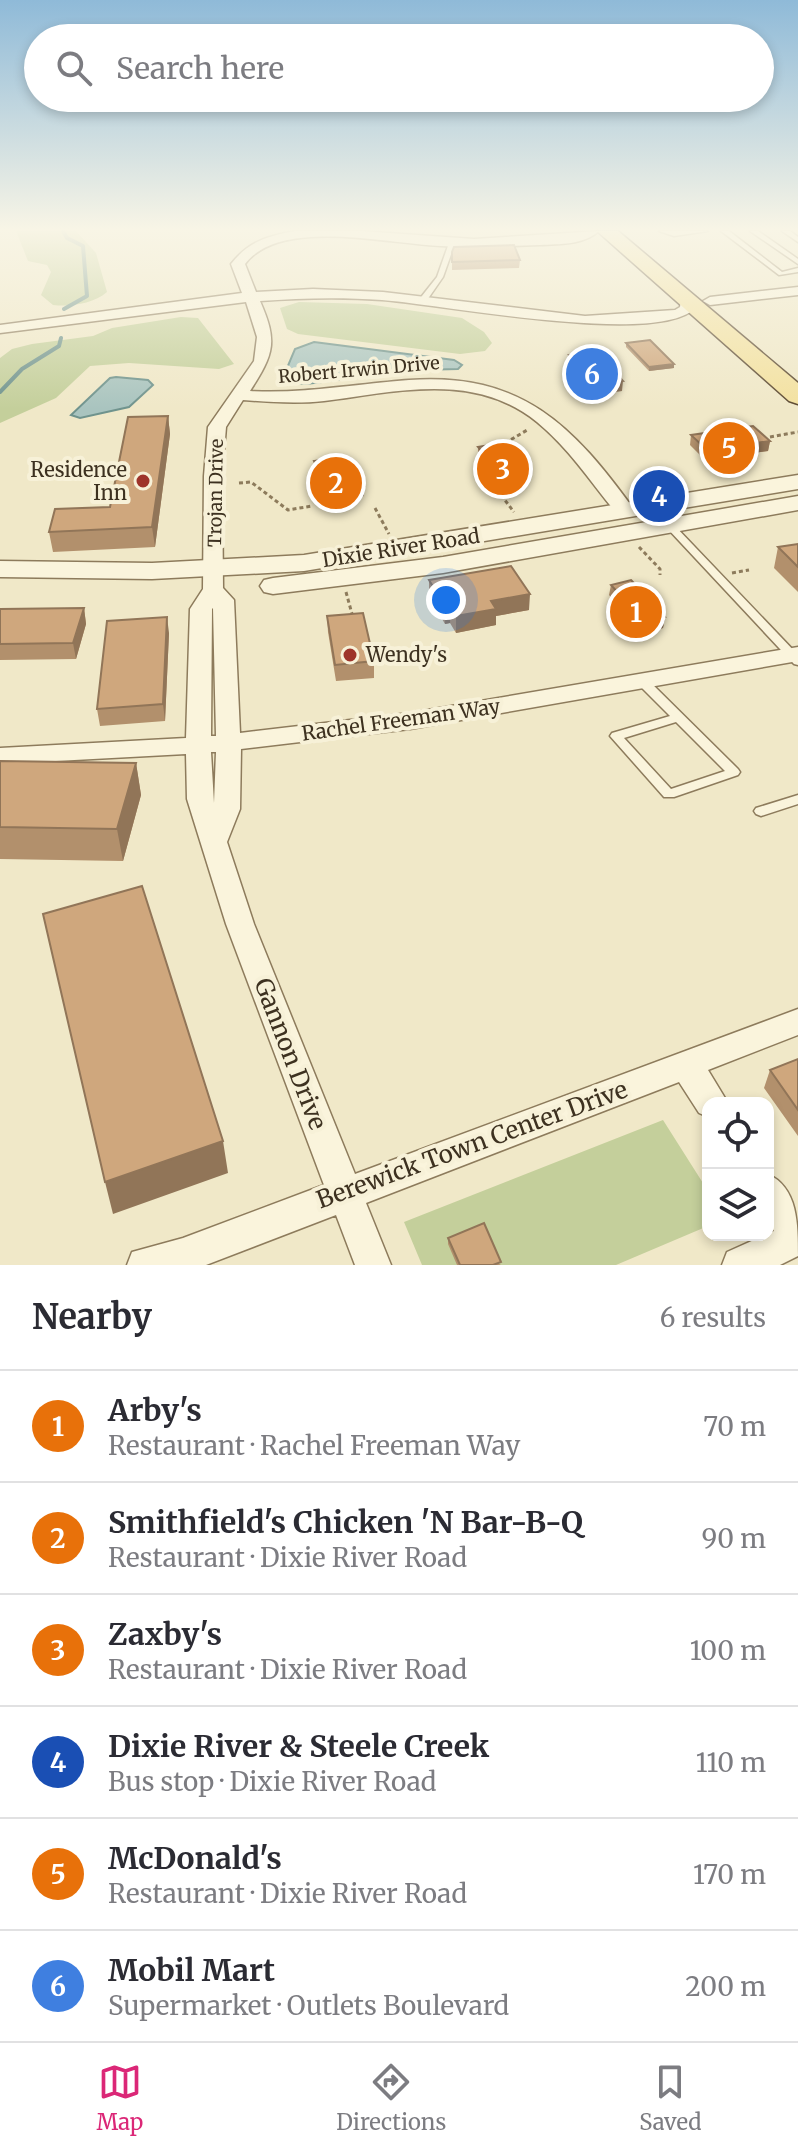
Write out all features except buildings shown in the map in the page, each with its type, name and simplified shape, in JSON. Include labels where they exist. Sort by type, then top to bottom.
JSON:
[{"type":"main road","points":[[680,290],[798,369]]},
{"type":"main road","points":[[687,290],[714,326],[798,396]]},
{"type":"street","name":"Trojan Drive","points":[[214,580],[213,476],[217,427],[266,351],[265,338],[247,290]]},
{"type":"street","points":[[0,329],[249,296],[328,293],[585,320],[619,320],[679,314],[698,301],[798,291]]},
{"type":"street","points":[[486,309],[494,313],[593,325],[693,320],[714,326]]},
{"type":"street","name":"Robert Irwin Drive","points":[[238,395],[320,396],[437,381],[483,388],[539,414],[625,511]]},
{"type":"street","name":"Dixie River Road","points":[[0,588],[89,591],[214,580],[798,482]]},
{"type":"street","name":"Dixie River Road","points":[[0,569],[214,580],[318,581],[443,565],[798,503]]},
{"type":"street","points":[[214,580],[223,600],[228,741],[227,809],[215,840]]},
{"type":"street","name":"Gannon Drive","points":[[214,580],[201,609],[200,799],[230,897],[373,1265]]},
{"type":"street","name":"Rachel Freeman Way","points":[[0,756],[198,744],[408,721],[796,657]]},
{"type":"street","name":"Berewick Town Center Drive","points":[[145,1265],[183,1256],[798,1022]]},
{"type":"street","points":[[687,1066],[707,1097]]},
{"type":"street","points":[[740,1265],[798,1237],[774,1199]]},
{"type":"lane","points":[[422,301],[430,290]]},
{"type":"lane","points":[[670,526],[796,657]]},
{"type":"lane","points":[[642,681],[679,717],[734,772],[669,794],[616,736],[679,717]]},
{"type":"lane","points":[[761,811],[793,801],[798,813]]},
{"type":"path","points":[[505,443],[536,428]]},
{"type":"path","points":[[770,437],[798,432]]},
{"type":"path","points":[[239,483],[251,482],[288,510],[312,506]]},
{"type":"path","points":[[501,495],[517,517]]},
{"type":"path","points":[[375,508],[390,537]]},
{"type":"path","points":[[639,547],[660,569],[660,575]]},
{"type":"path","points":[[726,574],[749,570]]},
{"type":"path","points":[[345,590],[352,614]]},
{"type":"green space","points":[[43,290],[107,292],[81,304],[67,306],[53,305],[41,295]]},
{"type":"green space","points":[[299,302],[367,304],[462,318],[484,332],[492,343],[485,351],[460,354],[298,334],[287,329],[280,308]]},
{"type":"green space","points":[[181,317],[198,318],[234,364],[219,369],[129,363],[90,366],[56,398],[0,423],[0,358],[12,349]]},
{"type":"green space","points":[[663,1120],[702,1182],[702,1229],[616,1265],[422,1265],[404,1222]]},
{"type":"water","points":[[314,342],[454,360],[462,365],[458,369],[417,370],[306,384],[289,382],[284,375],[295,349]]},
{"type":"water","points":[[110,378],[148,380],[153,385],[129,407],[80,418],[71,415]]},
{"type":"waterway","points":[[64,309],[87,296],[87,290]]},
{"type":"waterway","points":[[0,392],[22,369],[59,346],[61,338]]},
{"type":"place","name":"Mobil Mart","points":[[592,374]]},
{"type":"place","name":"McDonald's","points":[[729,448]]},
{"type":"place","name":"Zaxby's","points":[[503,469]]},
{"type":"place","name":"Residence Inn","points":[[143,481]]},
{"type":"place","name":"Smithfield's Chicken 'N Bar-B-Q","points":[[336,483]]},
{"type":"place","name":"Dixie River & Steele Creek","points":[[659,496]]},
{"type":"place","name":"Arby's","points":[[636,612]]},
{"type":"place","name":"Wendy's","points":[[350,655]]}]
